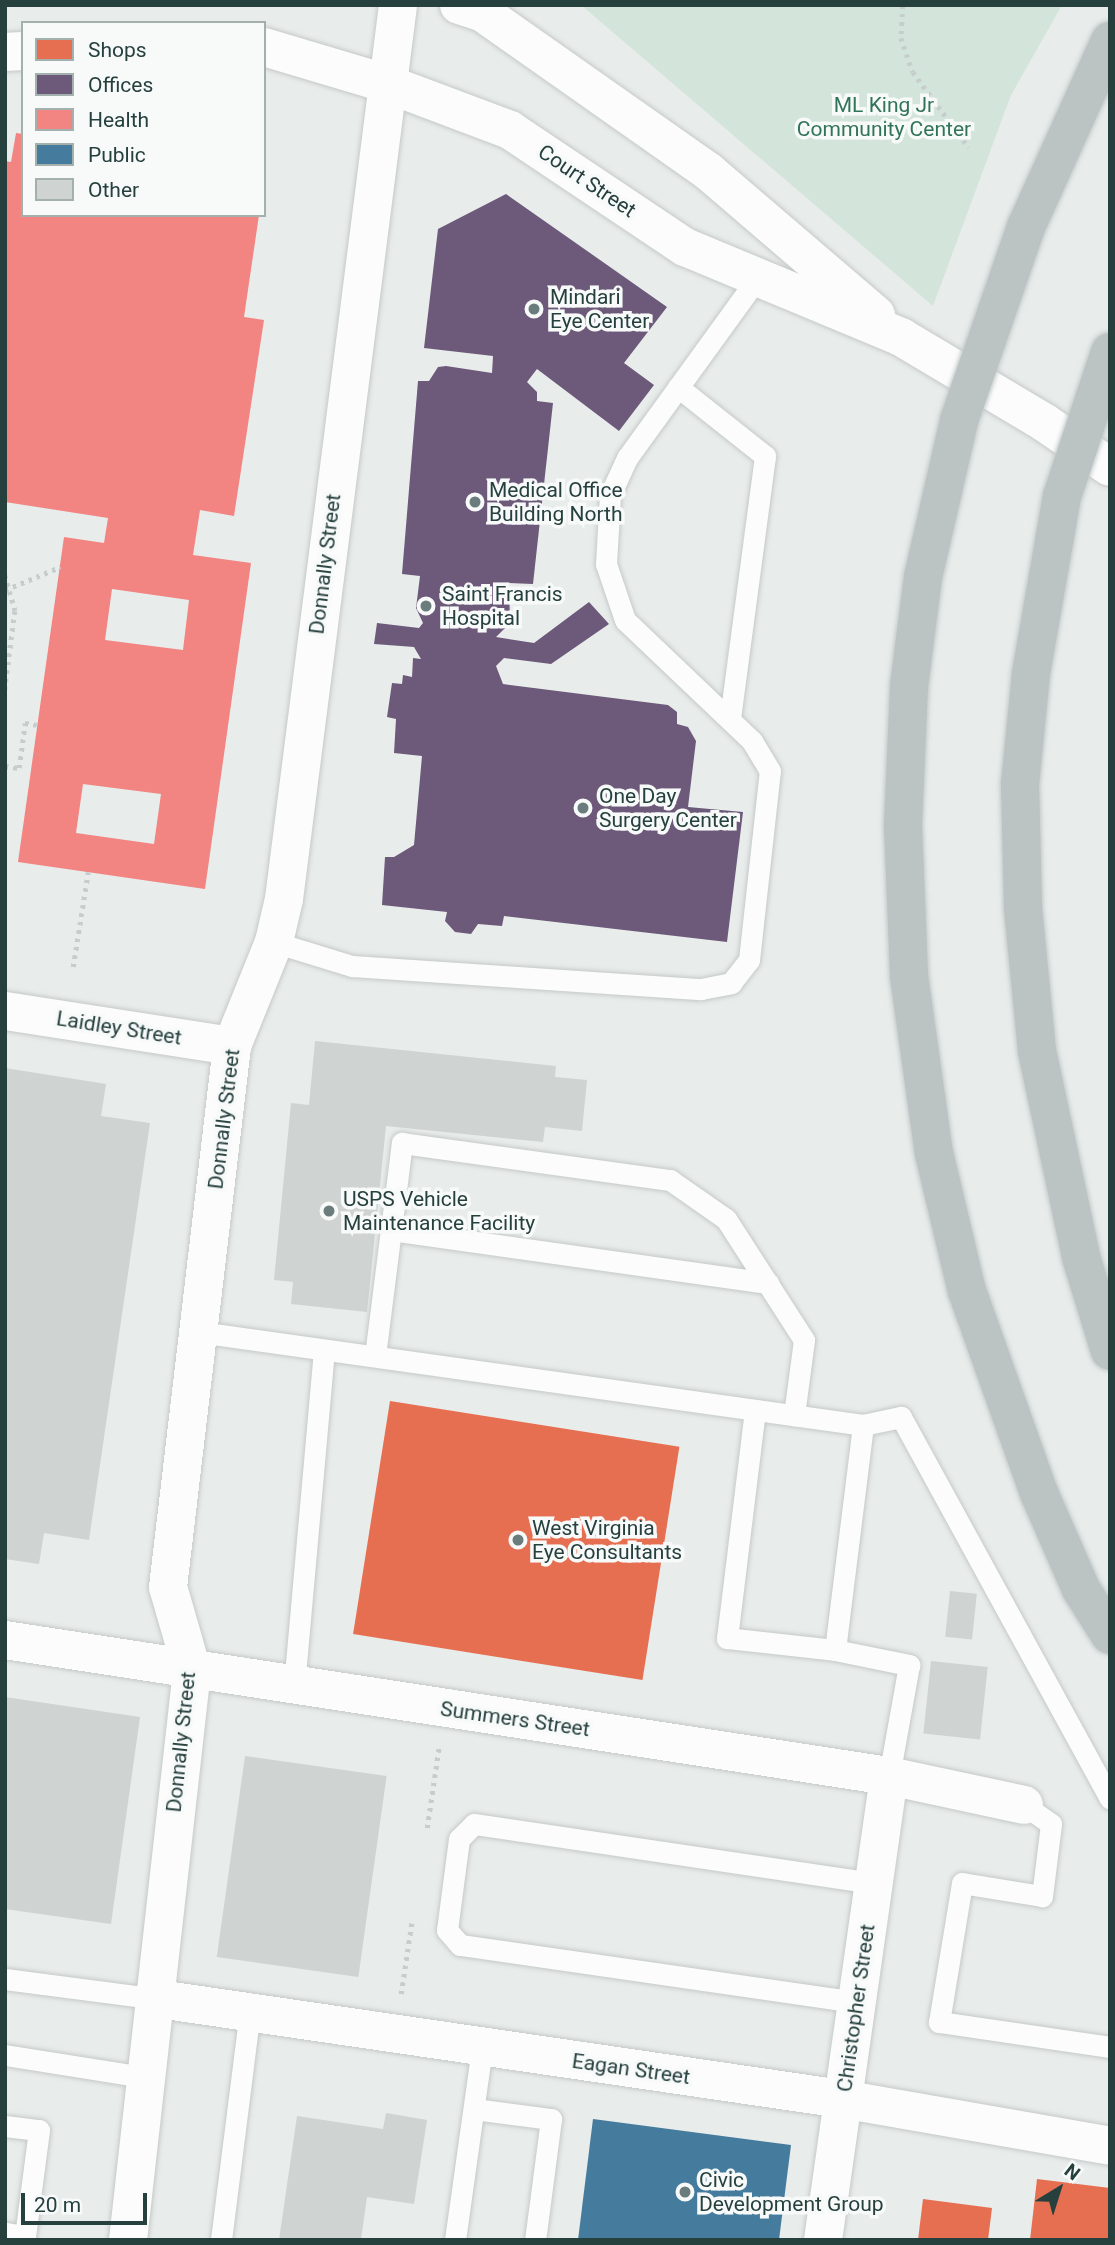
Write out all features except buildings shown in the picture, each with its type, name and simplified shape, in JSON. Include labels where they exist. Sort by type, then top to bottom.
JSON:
[{"type":"highway","points":[[1110,41],[1026,227],[960,421],[923,577],[909,687],[903,825],[909,976],[934,1153],[967,1291],[1039,1493],[1082,1589],[1110,1635]]},
{"type":"highway","points":[[1110,352],[1062,496],[1031,674],[1020,784],[1023,908],[1037,1051],[1081,1257],[1110,1351]]},
{"type":"street","name":"Donnally Street","points":[[128,2240],[152,1998],[192,1670],[169,1587],[232,1046],[274,942],[284,899],[385,83],[398,5]]},
{"type":"street","name":"Court Street","points":[[459,5],[492,19],[709,172],[901,337]]},
{"type":"street","name":"Court Street","points":[[266,48],[385,83],[510,130],[685,247],[901,337],[1045,422],[1110,467]]},
{"type":"street","name":"Laidley Street","points":[[5,1010],[232,1046]]},
{"type":"street","name":"Summers Street","points":[[5,1640],[889,1776],[1024,1805]]},
{"type":"street","name":"Christopher Street","points":[[822,2240],[889,1776]]},
{"type":"street","name":"Eagan Street","points":[[152,1998],[842,2099],[1110,2147]]},
{"type":"lane","points":[[274,942],[352,966],[701,989],[731,983],[749,960],[769,771],[752,741],[625,620],[606,564],[610,495],[627,458],[758,277]]},
{"type":"lane","points":[[678,387],[765,456],[730,719]]},
{"type":"lane","points":[[375,1356],[402,1143],[643,1176],[670,1180],[726,1219],[768,1283],[804,1340],[794,1415]]},
{"type":"lane","points":[[391,1230],[768,1283]]},
{"type":"lane","points":[[199,1332],[863,1425],[901,1417],[1110,1798]]},
{"type":"lane","points":[[294,1686],[324,1350]]},
{"type":"lane","points":[[755,1410],[727,1638],[835,1650],[909,1665],[889,1776]]},
{"type":"lane","points":[[835,1650],[863,1425]]},
{"type":"lane","points":[[1024,1805],[1051,1824],[1042,1896],[962,1883],[939,2022],[1110,2047]]},
{"type":"lane","points":[[856,2002],[460,1945],[447,1930],[459,1839],[474,1824],[874,1883]]},
{"type":"lane","points":[[5,1979],[152,1998]]},
{"type":"lane","points":[[221,2240],[250,2012]]},
{"type":"lane","points":[[456,2240],[482,2047]]},
{"type":"lane","points":[[5,2055],[144,2077]]},
{"type":"lane","points":[[474,2109],[551,2119],[536,2240]]},
{"type":"lane","points":[[5,2126],[39,2130],[24,2236],[5,2233]]},
{"type":"path","points":[[903,5],[901,38],[913,72],[969,148]]},
{"type":"path","points":[[5,590],[11,585],[60,567]]},
{"type":"path","points":[[5,575],[11,585],[15,611],[5,689]]},
{"type":"path","points":[[5,766],[19,768],[25,723],[37,725]]},
{"type":"path","points":[[73,967],[88,872]]},
{"type":"green space","name":"ML King Jr Community Center","points":[[581,5],[1062,5],[1011,95],[933,306]]},
{"type":"place","name":"Mindari Eye Center","points":[[534,309]]},
{"type":"place","name":"Medical Office Building North","points":[[475,502]]},
{"type":"place","name":"Saint Francis Hospital","points":[[426,606]]},
{"type":"place","name":"One Day Surgery Center","points":[[583,808]]},
{"type":"place","name":"USPS Vehicle Maintenance Facility","points":[[329,1211]]},
{"type":"place","name":"West Virginia Eye Consultants","points":[[518,1540]]},
{"type":"place","name":"Civic Development Group","points":[[685,2192]]}]
